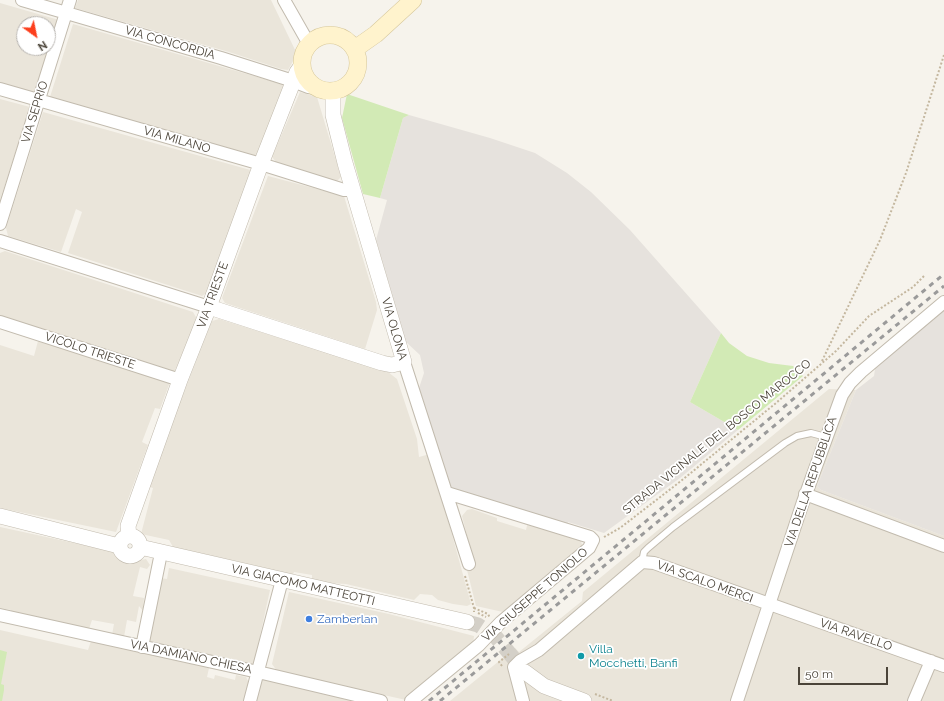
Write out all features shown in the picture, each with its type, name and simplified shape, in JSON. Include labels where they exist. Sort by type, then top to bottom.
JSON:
[{"type":"main road","points":[[353,46],[359,46],[376,34],[413,0]]},
{"type":"main road","points":[[332,35],[344,38],[353,46],[358,58],[358,71],[348,85],[341,89],[325,90],[307,79],[302,65],[302,57],[309,44],[316,39],[332,35]]},
{"type":"street","name":"VIA CONCORDIA","points":[[22,0],[228,60],[308,88],[325,90]]},
{"type":"street","name":"VIA SEPRIO","points":[[0,224],[70,0]]},
{"type":"street","points":[[284,0],[309,44]]},
{"type":"street","name":"VIA TRIESTE","points":[[125,536],[180,380],[209,307],[261,164],[302,65]]},
{"type":"street","name":"VIA MILANO","points":[[0,89],[261,164],[344,190],[353,190]]},
{"type":"street","name":"VIA OLONA","points":[[325,90],[404,362],[447,493],[466,567]]},
{"type":"street","points":[[0,241],[209,307],[382,364],[392,365],[404,362]]},
{"type":"street","name":"VIA DELLA REPUBBLICA","points":[[736,701],[806,494],[842,395],[850,383],[944,302]]},
{"type":"street","name":"VICOLO TRIESTE","points":[[0,322],[180,380]]},
{"type":"street","name":"VIA GIUSEPPE TONIOLO","points":[[411,701],[479,645],[501,622],[589,548],[593,540],[590,536],[447,493]]},
{"type":"street","points":[[806,494],[944,546]]},
{"type":"street","points":[[0,516],[125,536]]},
{"type":"street","name":"VIA GIACOMO MATTEOTTI","points":[[125,536],[121,552],[129,556],[135,555],[140,547],[282,580],[470,617]]},
{"type":"street","points":[[142,647],[161,553]]},
{"type":"street","points":[[522,701],[514,667],[520,661],[539,650],[642,562]]},
{"type":"street","name":"VIA SCALO MERCI","points":[[642,562],[654,563],[768,604]]},
{"type":"street","points":[[250,701],[282,580]]},
{"type":"street","name":"VIA RAVELLO","points":[[768,604],[944,666]]},
{"type":"street","name":"VIA DAMIANO CHIESA","points":[[0,615],[258,672],[381,701]]},
{"type":"street","points":[[914,701],[931,661]]},
{"type":"street","points":[[525,672],[544,686],[584,701]]},
{"type":"lane","points":[[642,562],[644,552],[673,527],[785,443],[797,436],[811,433],[826,437]]},
{"type":"path","points":[[821,364],[880,240],[906,173],[944,55]]},
{"type":"path","name":"STRADA VICINALE DEL BOSCO MAROCCO","points":[[593,540],[602,538],[620,528],[681,481],[821,364],[869,316],[913,287],[924,276]]},
{"type":"path","points":[[466,567],[474,608]]},
{"type":"path","points":[[470,617],[486,617]]},
{"type":"shaded area","points":[[78,0],[271,0],[297,54],[288,70],[281,69],[229,52],[75,8]]},
{"type":"shaded area","points":[[0,3],[45,16],[16,16],[16,56],[47,56],[35,93],[0,83]]},
{"type":"shaded area","points":[[56,19],[59,20],[56,29]]},
{"type":"shaded area","points":[[73,24],[282,84],[285,87],[259,157],[50,97]]},
{"type":"shaded area","points":[[300,92],[317,97],[341,177],[337,181],[277,163],[272,157]]},
{"type":"shaded area","points":[[0,99],[30,107],[0,200]]},
{"type":"shaded area","points":[[43,112],[254,171],[207,293],[202,296],[68,253],[82,212],[76,209],[61,252],[8,236],[6,228]]},
{"type":"shaded area","points":[[409,115],[490,138],[535,153],[567,173],[591,192],[630,230],[721,333],[690,402],[738,430],[680,478],[604,533],[568,522],[567,525],[448,487],[419,388],[424,373],[420,355],[406,342],[376,240],[387,200],[380,198],[403,118]]},
{"type":"shaded area","points":[[268,176],[344,196],[376,302],[377,310],[365,349],[225,303],[222,298]]},
{"type":"shaded area","points":[[5,251],[193,312],[197,319],[173,375],[126,356],[0,317],[0,253]]},
{"type":"shaded area","points":[[944,307],[944,536],[821,490],[817,486],[856,390],[874,376],[875,369]]},
{"type":"shaded area","points":[[219,319],[388,372],[397,379],[417,439],[419,457],[430,454],[471,604],[467,606],[453,604],[438,600],[432,595],[420,594],[414,600],[346,584],[328,583],[312,579],[312,575],[294,572],[293,575],[173,547],[169,540],[141,534],[153,488],[147,486],[212,321]]},
{"type":"shaded area","points":[[38,341],[170,382],[160,409],[155,408],[142,442],[148,445],[116,532],[0,508],[0,345],[34,356]]},
{"type":"shaded area","points":[[829,389],[856,390],[817,486],[821,490],[944,536],[944,701],[450,701],[515,648],[519,652],[582,601],[583,592]]},
{"type":"shaded area","points":[[472,509],[497,518],[497,521],[526,530],[528,521],[579,536],[583,547],[503,612],[476,606],[467,570],[475,567],[462,516],[467,510]]},
{"type":"shaded area","points":[[0,527],[116,552],[122,559],[131,562],[146,559],[150,565],[147,569],[140,567],[133,596],[144,598],[143,611],[139,606],[136,622],[127,620],[124,637],[112,635],[114,624],[92,620],[89,629],[11,613],[11,610],[0,608]]},
{"type":"shaded area","points":[[169,568],[270,590],[253,668],[145,643],[161,578],[167,579]]},
{"type":"shaded area","points":[[289,592],[389,614],[474,636],[473,646],[406,700],[277,671],[272,664]]},
{"type":"shaded area","points":[[0,630],[88,650],[91,641],[209,668],[207,677],[214,679],[215,675],[235,680],[236,675],[246,677],[249,683],[245,701],[0,701]]},
{"type":"shaded area","points":[[261,679],[314,690],[363,701],[256,701]]},
{"type":"green space","points":[[347,94],[409,115],[403,118],[380,198],[363,194],[342,118]]},
{"type":"green space","points":[[721,333],[729,343],[747,356],[769,363],[793,366],[803,376],[738,430],[690,402]]},
{"type":"green space","points":[[0,650],[7,652],[1,684],[4,685],[2,701],[0,701]]},
{"type":"tunnel","points":[[467,622],[478,625],[495,636],[525,672]]},
{"type":"railway","points":[[429,701],[944,274]]},
{"type":"railway","points":[[440,701],[944,286]]},
{"type":"place","name":"Zamberlan","points":[[309,619]]},
{"type":"place","name":"Villa Mocchetti, Banfi","points":[[581,656]]}]
